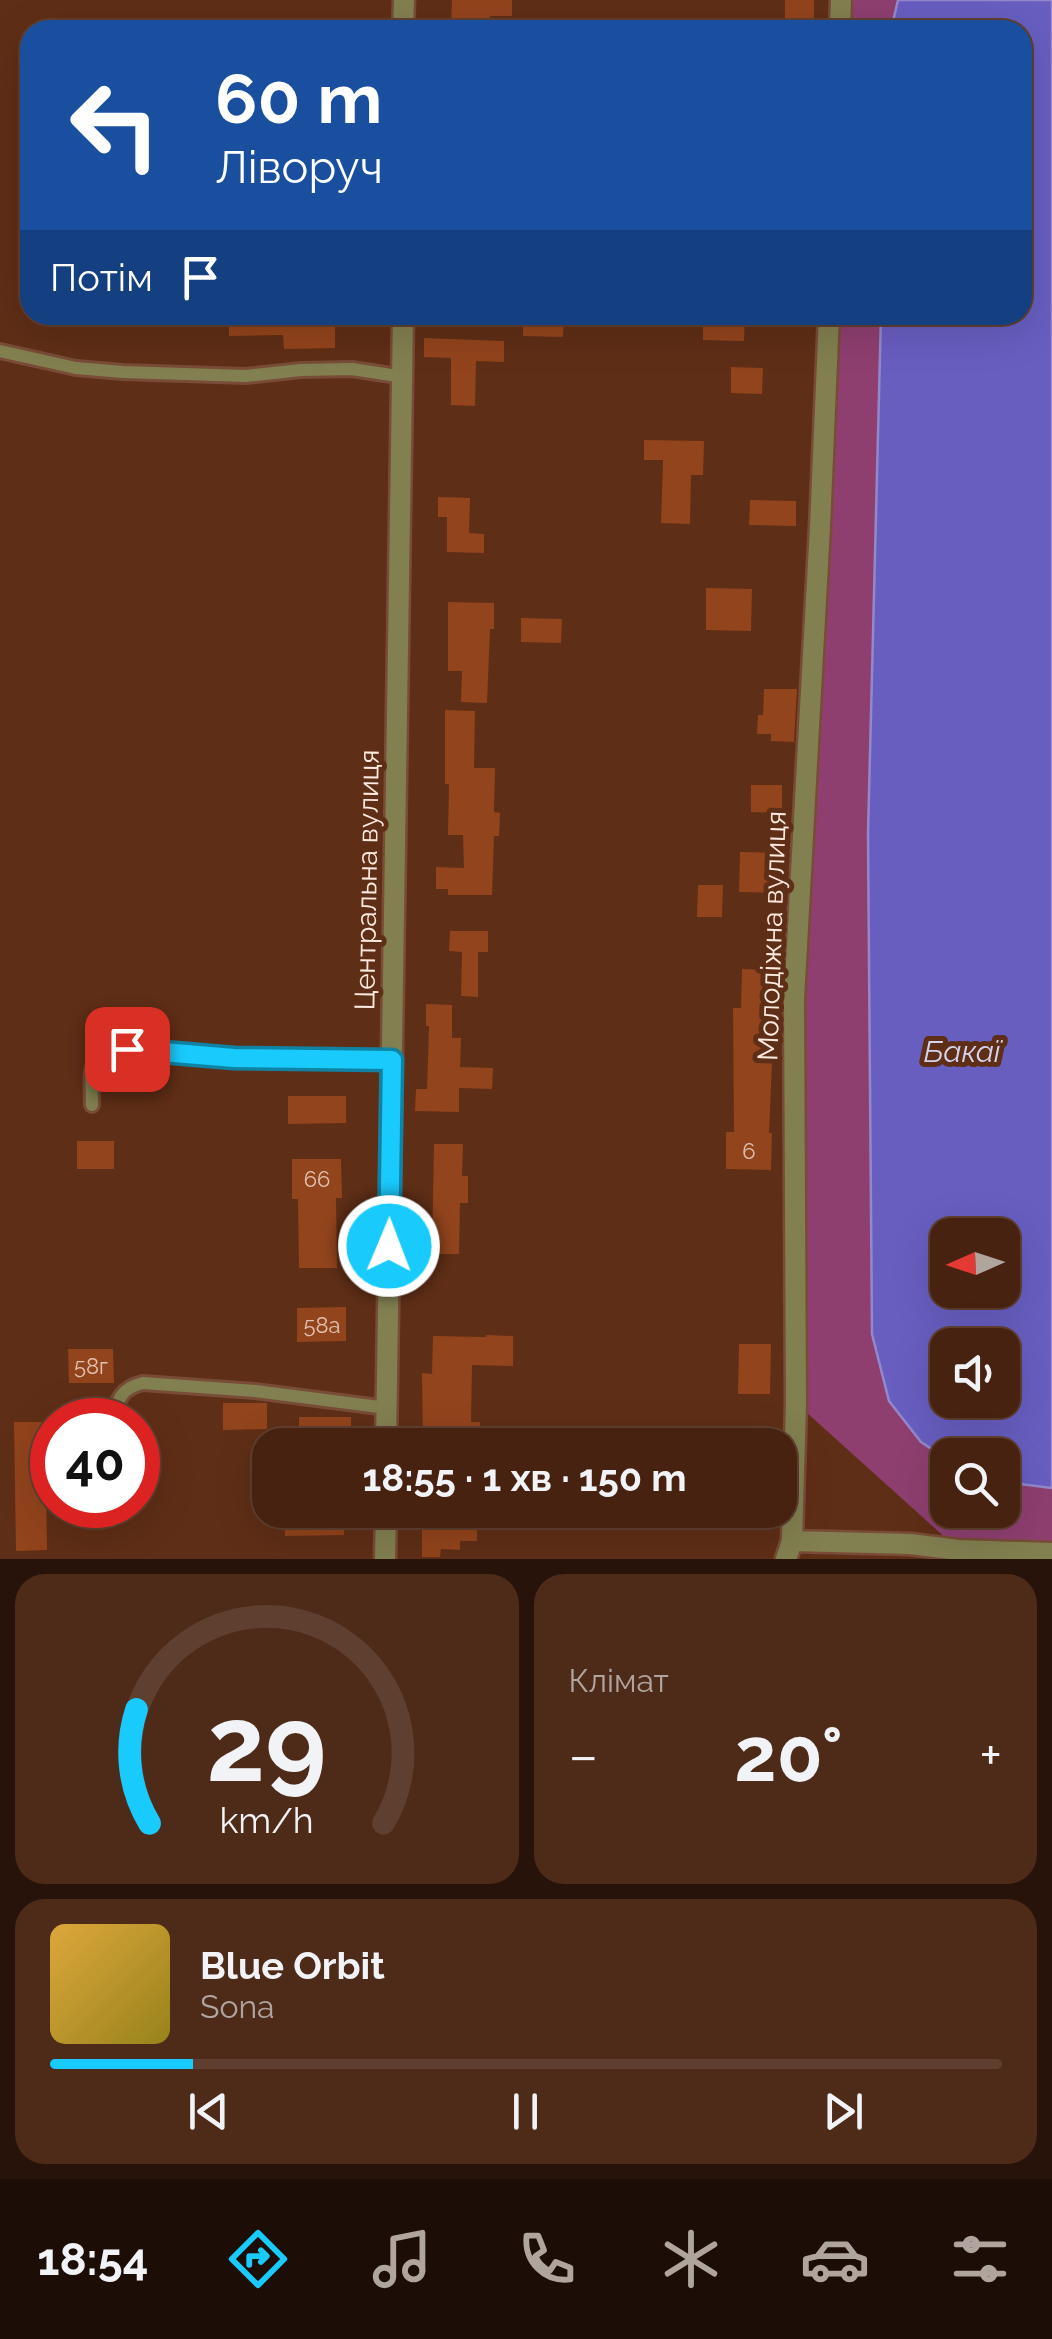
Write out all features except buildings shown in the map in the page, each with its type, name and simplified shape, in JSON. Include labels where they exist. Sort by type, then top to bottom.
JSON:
[{"type":"street","name":"Центральна вулиця","points":[[386,1428],[403,325]]},
{"type":"street","name":"Молодіжна вулиця","points":[[789,1550],[796,1403],[794,1000],[828,325]]},
{"type":"street","points":[[385,1559],[386,1528]]},
{"type":"street","points":[[789,1550],[910,1544],[1052,1554]]},
{"type":"lane","points":[[0,351],[76,368],[123,372],[228,376],[352,370],[404,377]]},
{"type":"lane","points":[[92,1105],[96,1060],[110,1050],[234,1058],[392,1060]]},
{"type":"lane","points":[[118,1398],[131,1386],[143,1383],[255,1391],[387,1408]]},
{"type":"shaded area","points":[[841,0],[898,0],[893,20],[840,20]]},
{"type":"shaded area","points":[[828,325],[881,325],[868,834],[921,1442],[930,1448],[930,1524],[796,1403],[794,1000]]},
{"type":"shaded area","points":[[1020,1484],[1052,1488],[1052,1553],[959,1550],[935,1528],[1020,1528]]},
{"type":"water","name":"Бакаї","points":[[898,0],[1052,0],[1052,1488],[1020,1484],[1020,1438],[930,1438],[930,1448],[921,1442],[889,1401],[872,1334],[868,834],[881,325],[1032,325],[1032,20],[893,20]]},
{"type":"route","points":[[127,1049],[234,1058],[392,1060],[389,1246]]}]
